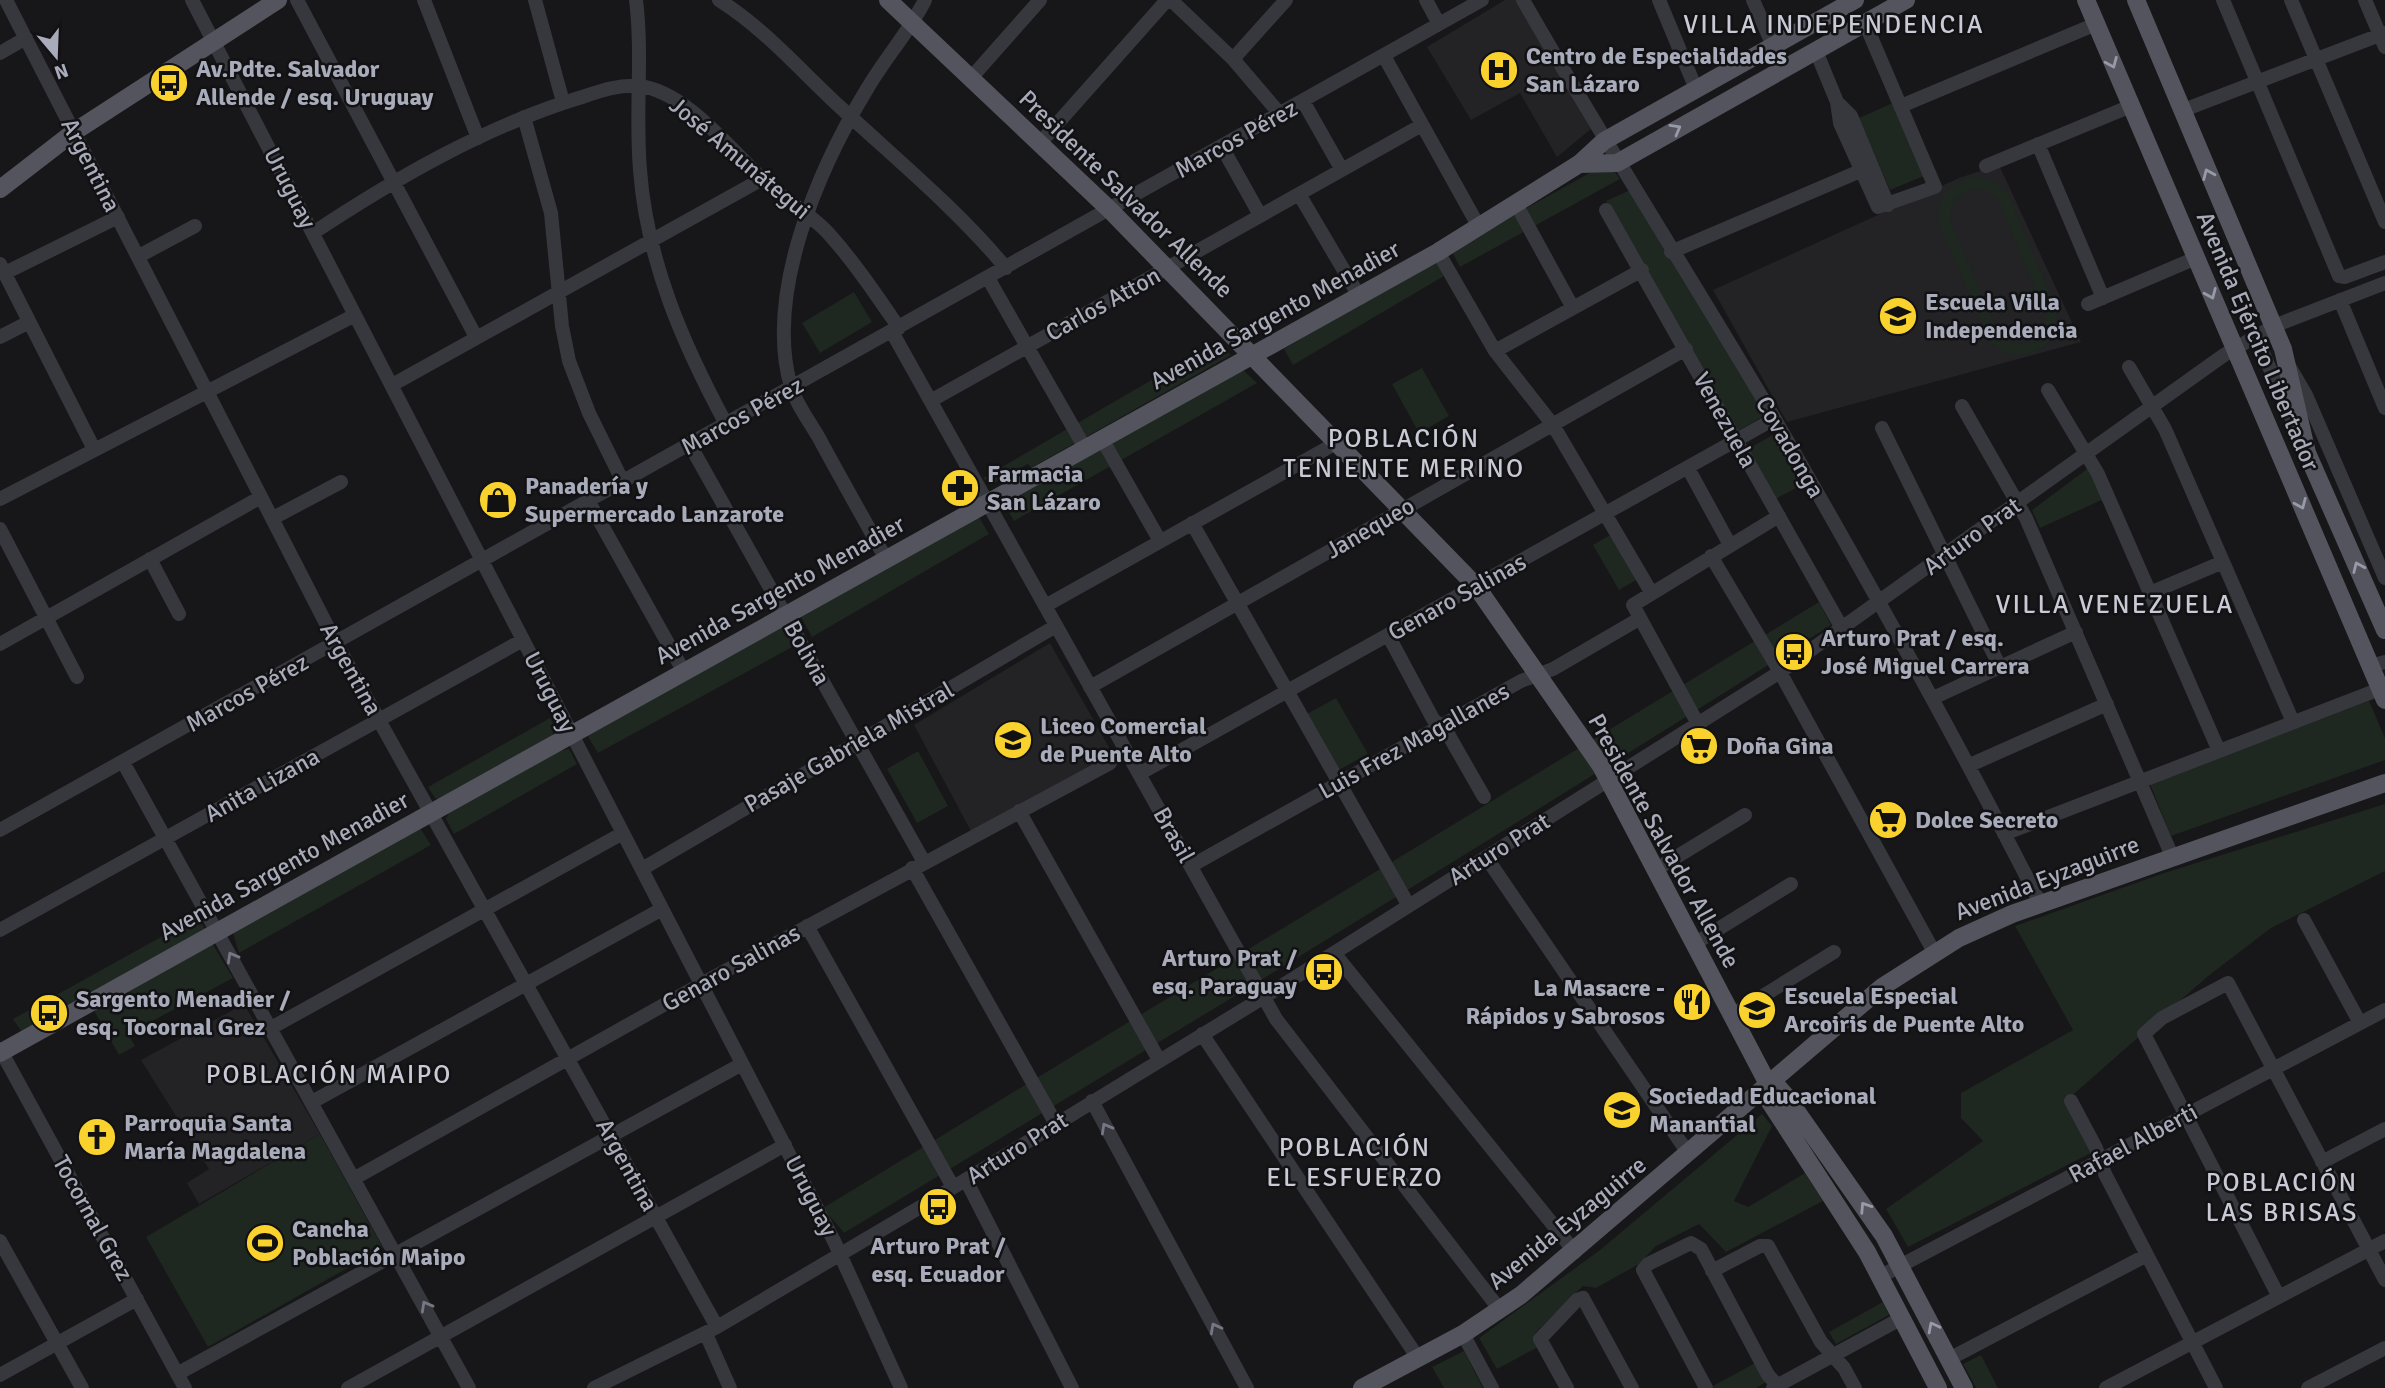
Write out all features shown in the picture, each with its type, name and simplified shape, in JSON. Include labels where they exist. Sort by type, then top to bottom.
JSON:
[{"type":"main road","points":[[0,189],[74,132],[278,0]]},
{"type":"main road","name":"Presidente Salvador Allende","points":[[888,0],[1110,209],[1476,586],[1601,766],[1768,1084]]},
{"type":"main road","name":"Avenida Sargento Menadier","points":[[1,1051],[1438,252],[1579,164],[1604,141],[1855,0]]},
{"type":"main road","points":[[1579,164],[1617,163],[1906,0]]},
{"type":"main road","name":"Avenida Ejército Libertador","points":[[2085,0],[2342,599],[2378,664],[2383,694]]},
{"type":"main road","name":"Avenida Ejército Libertador","points":[[2136,0],[2274,326],[2289,365],[2307,453],[2384,627]]},
{"type":"main road","points":[[2342,599],[2384,627]]},
{"type":"main road","name":"Avenida Eyzaguirre","points":[[1362,1388],[1463,1334],[1500,1310],[1575,1252],[1882,987],[1934,952],[1984,925],[2040,903],[2385,783]]},
{"type":"main road","points":[[1938,1388],[1881,1276],[1843,1212],[1770,1102],[1768,1084],[1781,1089],[1866,1208],[1901,1265],[1964,1388]]},
{"type":"street","name":"Argentina","points":[[6,0],[336,643],[656,1217],[711,1330],[730,1388]]},
{"type":"street","name":"Uruguay","points":[[191,0],[785,1145],[841,1255],[901,1388]]},
{"type":"street","points":[[297,0],[476,337]]},
{"type":"street","points":[[424,0],[478,138]]},
{"type":"street","points":[[535,0],[563,102]]},
{"type":"street","points":[[636,0],[640,170],[652,242],[663,285],[682,337],[726,425]]},
{"type":"street","points":[[719,0],[747,21],[851,117],[968,227],[1006,268]]},
{"type":"street","points":[[886,559],[791,388],[786,303],[792,266],[808,214],[851,117],[885,61],[913,24],[925,0]]},
{"type":"street","points":[[971,78],[1040,0]]},
{"type":"street","points":[[1040,143],[1169,0],[1233,59],[1279,114]]},
{"type":"street","points":[[1233,59],[1286,0]]},
{"type":"street","points":[[1426,0],[1439,24]]},
{"type":"street","name":"Marcos Pérez","points":[[0,830],[1482,0]]},
{"type":"street","name":"Covadonga","points":[[1523,0],[1617,163],[1774,419],[1880,603],[1970,765],[2040,903]]},
{"type":"street","points":[[1659,0],[1696,89]]},
{"type":"street","points":[[1753,0],[1773,46]]},
{"type":"street","points":[[2223,0],[2341,277],[2385,262]]},
{"type":"street","points":[[2291,0],[2385,222]]},
{"type":"street","points":[[2181,111],[2316,59],[2383,38],[2365,0]]},
{"type":"street","points":[[1816,51],[1837,102],[1840,123],[1866,169],[1878,207],[1935,187],[1866,23]]},
{"type":"street","points":[[1901,106],[2096,24]]},
{"type":"street","points":[[0,53],[26,38]]},
{"type":"street","points":[[1384,56],[1479,228]]},
{"type":"street","name":"José Amunátegui","points":[[313,233],[394,183],[524,117],[563,102],[624,86],[640,86],[660,91],[681,104],[762,178],[808,214],[844,251],[896,330]]},
{"type":"street","points":[[1303,101],[1342,170]]},
{"type":"street","points":[[1986,166],[2131,106]]},
{"type":"street","points":[[524,117],[551,214],[565,344],[574,378],[623,482]]},
{"type":"street","name":"Carlos Atton","points":[[932,400],[1422,125]]},
{"type":"street","points":[[2038,144],[2103,298]]},
{"type":"street","points":[[1222,147],[1260,215]]},
{"type":"street","points":[[1671,251],[1866,169]]},
{"type":"street","points":[[391,385],[652,242],[762,178]]},
{"type":"street","points":[[1299,194],[1359,296]]},
{"type":"street","points":[[1516,204],[1573,308]]},
{"type":"street","name":"Venezuela","points":[[1606,210],[1843,630]]},
{"type":"street","points":[[94,449],[2,268],[118,217]]},
{"type":"street","points":[[139,256],[195,226]]},
{"type":"street","points":[[1438,252],[1495,351],[1553,425],[1651,592]]},
{"type":"street","points":[[2088,304],[2196,258]]},
{"type":"street","points":[[1495,351],[1642,270]]},
{"type":"street","points":[[988,278],[1085,449]]},
{"type":"street","name":"Arturo Prat","points":[[594,1388],[711,1330],[841,1255],[1264,997],[1698,724],[1843,630],[2235,348],[2274,326],[2385,283]]},
{"type":"street","points":[[2340,300],[2385,408]]},
{"type":"street","points":[[0,499],[355,315]]},
{"type":"street","points":[[0,337],[30,322]]},
{"type":"street","name":"Brasil","points":[[896,330],[983,489],[987,503],[1276,1019],[1500,1310]]},
{"type":"street","name":"Avenida Ejército Libertador","points":[[2256,337],[2307,453]]},
{"type":"street","name":"Janequeo","points":[[1090,687],[1686,349]]},
{"type":"street","points":[[2289,365],[2306,395],[2383,570]]},
{"type":"street","points":[[2129,368],[2165,429],[2293,722]]},
{"type":"street","points":[[2048,390],[2086,453],[2219,751]]},
{"type":"street","points":[[1962,406],[2017,503],[2076,632],[2172,856]]},
{"type":"street","name":"Genaro Salinas","points":[[1139,774],[1774,419]]},
{"type":"street","points":[[1882,428],[2000,667]]},
{"type":"street","points":[[1102,439],[1160,541]]},
{"type":"street","points":[[1045,606],[1338,442]]},
{"type":"street","name":"Bolivia","points":[[690,445],[857,742],[918,865],[1056,1124]]},
{"type":"street","points":[[1688,468],[1730,545]]},
{"type":"street","points":[[273,518],[341,482]]},
{"type":"street","points":[[0,644],[261,496]]},
{"type":"street","points":[[589,502],[684,672]]},
{"type":"street","points":[[1698,724],[1633,605],[1779,516]]},
{"type":"street","points":[[1192,523],[1409,906]]},
{"type":"street","points":[[0,529],[77,677]]},
{"type":"street","points":[[1711,556],[1780,672],[1934,952]]},
{"type":"street","points":[[150,559],[179,614]]},
{"type":"street","points":[[2150,593],[2223,562]]},
{"type":"street","name":"Luis Frez Magallanes","points":[[1191,866],[1521,681],[1553,669],[1639,619]]},
{"type":"street","name":"Pasaje Gabriela Mistral","points":[[642,869],[1056,626]]},
{"type":"street","points":[[1933,698],[2076,632]]},
{"type":"street","points":[[1388,635],[1433,719],[1448,734],[1484,797]]},
{"type":"street","name":"Anita Lizana","points":[[0,930],[523,640]]},
{"type":"street","points":[[2004,834],[2293,722],[2383,694]]},
{"type":"street","points":[[1970,765],[2107,704]]},
{"type":"street","points":[[123,762],[469,1388]]},
{"type":"street","name":"Genaro Salinas","points":[[355,1178],[701,984],[1110,763]]},
{"type":"street","points":[[1019,811],[1159,1060]]},
{"type":"street","points":[[1655,870],[1745,815]]},
{"type":"street","points":[[271,1028],[623,833]]},
{"type":"street","points":[[1486,857],[1689,1153]]},
{"type":"street","points":[[1694,944],[1791,884]]},
{"type":"street","points":[[312,1102],[663,909]]},
{"type":"street","points":[[2304,920],[2360,1023]]},
{"type":"street","points":[[807,926],[959,1183],[1072,1388]]},
{"type":"street","points":[[1731,1015],[1834,952]]},
{"type":"street","points":[[1334,953],[1575,1252]]},
{"type":"street","points":[[2279,1297],[2144,1034],[2162,1018],[2228,983],[2385,1280]]},
{"type":"street","name":"Rafael Alberti","points":[[1881,1276],[2385,1010]]},
{"type":"street","points":[[1202,1034],[1418,1358]]},
{"type":"street","name":"Tocornal Grez","points":[[1,1051],[185,1388]]},
{"type":"street","points":[[177,1374],[743,1064]]},
{"type":"street","points":[[1092,1101],[1247,1388]]},
{"type":"street","points":[[2071,1101],[2216,1388]]},
{"type":"street","points":[[2322,1162],[2385,1129]]},
{"type":"street","points":[[348,1388],[785,1145]]},
{"type":"street","points":[[0,1241],[82,1388]]},
{"type":"street","points":[[2106,1388],[2385,1241]]},
{"type":"street","points":[[1706,1388],[1643,1270],[1648,1264],[1695,1243],[1777,1387],[1902,1318]]},
{"type":"street","points":[[1712,1271],[1765,1245],[1821,1342],[1833,1355],[1854,1388]]},
{"type":"street","points":[[1949,1359],[2147,1255]]},
{"type":"street","points":[[1567,1388],[1541,1339],[1569,1308],[1583,1298],[1632,1388]]},
{"type":"street","points":[[0,1375],[137,1299]]},
{"type":"street","points":[[1463,1334],[1492,1388]]},
{"type":"street","points":[[2310,1388],[2385,1348]]},
{"type":"shaded area","name":"Centro de Especialidades San Lázaro","points":[[1505,0],[1517,0],[1591,129],[1557,157],[1520,93],[1471,120],[1427,47]]},
{"type":"shaded area","points":[[1893,103],[1924,176],[1890,190],[1859,118]]},
{"type":"shaded area","name":"Escuela Villa Independencia","points":[[1999,165],[2081,342],[1787,422],[1713,290],[1959,178]]},
{"type":"shaded area","points":[[1602,166],[1612,168],[1620,179],[1460,267],[1451,250]]},
{"type":"shaded area","points":[[1968,177],[1991,179],[2008,193],[2057,311],[2054,333],[2046,345],[2034,353],[2018,356],[2003,352],[1991,343],[1938,223],[1939,208],[1944,195]],"holes":[[[1971,189],[1986,190],[1998,199],[2045,314],[2041,332],[2027,342],[2013,343],[1997,330],[1950,220],[1954,201]]]},
{"type":"shaded area","points":[[1637,187],[1769,413],[1736,432],[1606,201]]},
{"type":"shaded area","points":[[1435,259],[1444,276],[1293,365],[1284,349]]},
{"type":"shaded area","points":[[854,292],[872,322],[820,353],[802,323]]},
{"type":"shaded area","points":[[1217,342],[1231,355],[1031,468],[1028,464],[991,485],[983,478]]},
{"type":"shaded area","points":[[1241,368],[1257,383],[1014,521],[1004,504]]},
{"type":"shaded area","points":[[1422,368],[1449,416],[1419,433],[1392,384]]},
{"type":"shaded area","points":[[1778,432],[1806,483],[1773,500],[1746,450]]},
{"type":"shaded area","points":[[2091,466],[2104,499],[2040,528],[2032,510]]},
{"type":"shaded area","points":[[979,517],[989,534],[812,637],[800,615]]},
{"type":"shaded area","points":[[1612,534],[1638,579],[1619,590],[1593,545]]},
{"type":"shaded area","points":[[1819,602],[1831,625],[1216,1008],[844,1233],[823,1208]]},
{"type":"shaded area","points":[[783,624],[796,645],[598,753],[587,735]]},
{"type":"shaded area","name":"Liceo Comercial de Puente Alto","points":[[1050,643],[1115,758],[972,833],[914,725]]},
{"type":"shaded area","points":[[1336,698],[1368,754],[1337,771],[1305,715]]},
{"type":"shaded area","points":[[2369,701],[2385,738],[2385,760],[2171,836],[2150,784]]},
{"type":"shaded area","points":[[550,718],[556,729],[551,737],[440,800],[435,798],[428,787]]},
{"type":"shaded area","points":[[569,749],[577,764],[454,834],[446,819],[449,812],[558,751]]},
{"type":"shaded area","points":[[918,751],[948,806],[917,823],[887,769]]},
{"type":"shaded area","points":[[2385,804],[2385,871],[2271,928],[2207,977],[2067,1100],[2093,1152],[1908,1247],[1886,1209],[1983,1141],[1961,1118],[1961,1093],[2073,1030],[2015,926],[2161,874]]},
{"type":"shaded area","points":[[420,828],[431,845],[239,953],[233,933]]},
{"type":"shaded area","points":[[197,917],[205,929],[21,1031],[13,1019]]},
{"type":"shaded area","points":[[212,943],[233,978],[128,1034],[135,1046],[119,1055],[92,1007]]},
{"type":"shaded area","points":[[244,1004],[320,1134],[199,1204],[187,1183],[209,1169],[141,1060]]},
{"type":"shaded area","points":[[1762,1114],[1772,1126],[1734,1201],[1748,1207],[1805,1173],[1823,1201],[1726,1252],[1699,1224],[1656,1246],[1639,1264],[1596,1288],[1583,1286],[1535,1333],[1540,1346],[1497,1369],[1479,1338],[1600,1250]]},
{"type":"shaded area","name":"Cancha Población Maipo","points":[[320,1134],[383,1248],[208,1347],[146,1237]]},
{"type":"shaded area","points":[[1883,1302],[1889,1315],[1836,1344],[1829,1332]]},
{"type":"shaded area","points":[[1464,1351],[1483,1388],[1444,1388],[1432,1367]]},
{"type":"shaded area","points":[[1981,1355],[1998,1388],[1976,1388],[1963,1364]]},
{"type":"shaded area","points":[[1757,1362],[1768,1381],[1756,1388],[1714,1388],[1713,1386]]},
{"type":"place","name":"Centro de Especialidades San Lázaro","points":[[1499,70]]},
{"type":"place","name":"Av.Pdte. Salvador Allende / esq. Uruguay","points":[[169,83]]},
{"type":"place","name":"Escuela Villa Independencia","points":[[1898,316]]},
{"type":"place","name":"Farmacia San Lázaro","points":[[960,488]]},
{"type":"place","name":"Panadería y Supermercado Lanzarote","points":[[498,500]]},
{"type":"place","name":"Arturo Prat / esq. José Miguel Carrera","points":[[1794,652]]},
{"type":"place","name":"Liceo Comercial de Puente Alto","points":[[1013,740]]},
{"type":"place","name":"Doña Gina","points":[[1699,746]]},
{"type":"place","name":"Dolce Secreto","points":[[1888,820]]},
{"type":"place","name":"Arturo Prat / esq. Paraguay","points":[[1324,972]]},
{"type":"place","name":"La Masacre - Rápidos y Sabrosos","points":[[1692,1002]]},
{"type":"place","name":"Escuela Especial Arcoiris de Puente Alto","points":[[1757,1010]]},
{"type":"place","name":"Sargento Menadier / esq. Tocornal Grez","points":[[49,1013]]},
{"type":"place","name":"Sociedad Educacional Manantial","points":[[1622,1110]]},
{"type":"place","name":"Parroquia Santa María Magdalena","points":[[97,1137]]},
{"type":"place","name":"Arturo Prat / esq. Ecuador","points":[[938,1207]]},
{"type":"place","name":"Cancha Población Maipo","points":[[265,1243]]},
{"type":"district","name":"VILLA INDEPENDENCIA","points":[[1834,24]]},
{"type":"district","name":"POBLACIÓN TENIENTE MERINO","points":[[1404,453]]},
{"type":"district","name":"VILLA VENEZUELA","points":[[2115,604]]},
{"type":"district","name":"POBLACIÓN MAIPO","points":[[329,1074]]},
{"type":"district","name":"POBLACIÓN EL ESFUERZO","points":[[1355,1162]]},
{"type":"district","name":"POBLACIÓN LAS BRISAS","points":[[2282,1197]]}]
